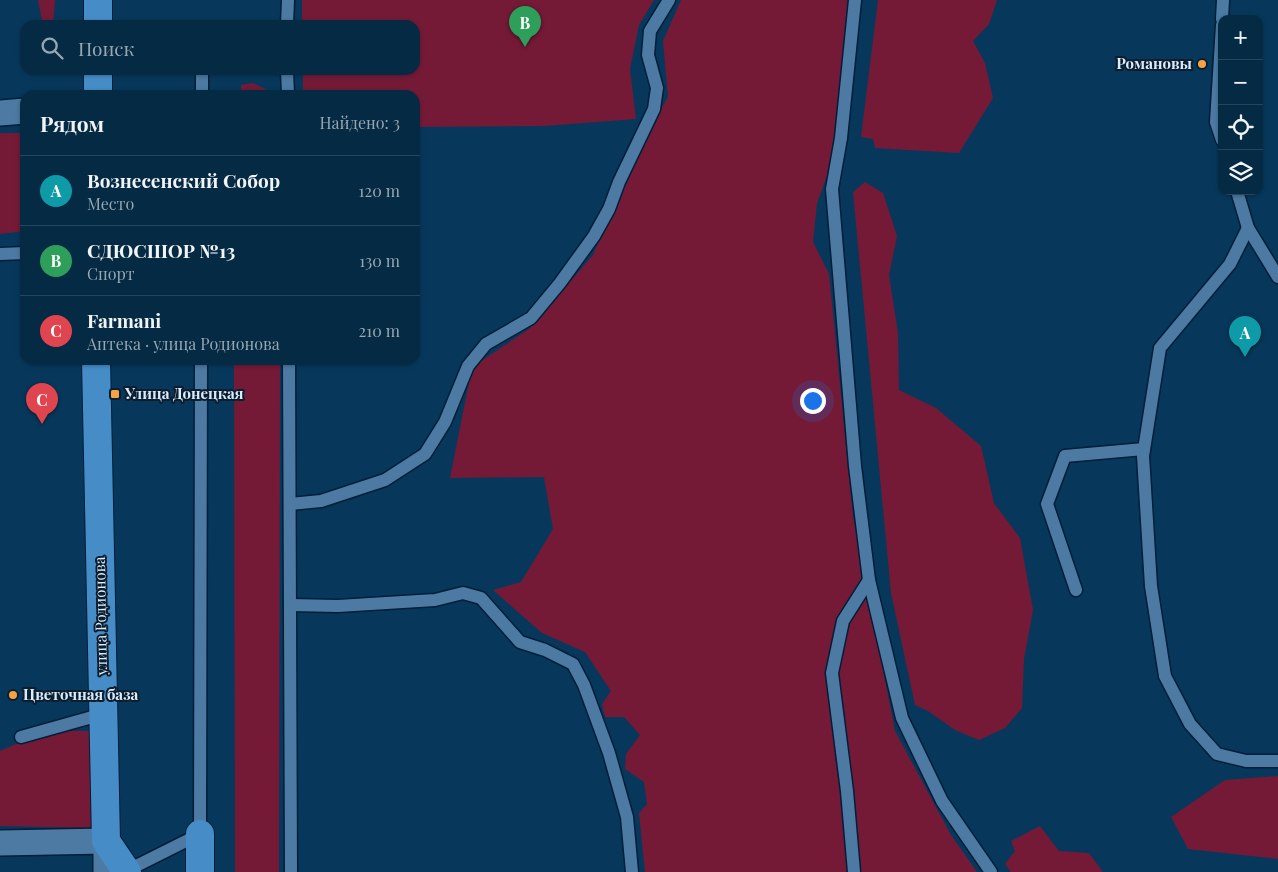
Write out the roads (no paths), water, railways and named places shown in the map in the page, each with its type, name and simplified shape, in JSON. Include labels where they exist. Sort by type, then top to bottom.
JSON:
[{"type":"main road","points":[[98,0],[98,20]]},
{"type":"main road","points":[[98,75],[98,90]]},
{"type":"main road","name":"улица Родионова","points":[[96,365],[106,841]]},
{"type":"main road","points":[[200,834],[200,872]]},
{"type":"main road","points":[[106,841],[120,872]]},
{"type":"street","points":[[0,113],[20,111]]},
{"type":"street","points":[[0,843],[106,841]]},
{"type":"lane","points":[[287,20],[288,0]]},
{"type":"lane","points":[[290,504],[321,501],[385,480],[425,454],[445,422],[468,366],[486,344],[531,318],[560,283],[594,236],[654,109],[656,88],[648,55],[650,31],[669,0]]},
{"type":"lane","points":[[855,0],[841,138],[832,189],[855,466],[869,580],[902,718],[942,802],[991,872]]},
{"type":"lane","points":[[1222,15],[1223,0]]},
{"type":"lane","points":[[1218,128],[1216,122],[1220,60]]},
{"type":"lane","points":[[202,75],[202,90]]},
{"type":"lane","points":[[288,75],[288,90]]},
{"type":"lane","points":[[1238,195],[1248,228],[1278,277]]},
{"type":"lane","points":[[1248,228],[1230,264],[1160,348],[1143,456],[1151,586],[1165,676],[1190,724],[1217,754],[1246,761],[1278,761]]},
{"type":"lane","points":[[0,254],[20,253]]},
{"type":"lane","points":[[120,872],[200,834],[201,365]]},
{"type":"lane","points":[[289,365],[291,872]]},
{"type":"lane","points":[[1076,590],[1047,504],[1065,456],[1144,449]]},
{"type":"lane","points":[[854,872],[848,791],[832,673],[843,621],[869,580]]},
{"type":"lane","points":[[290,605],[338,606],[435,600],[463,593],[481,598],[520,642],[544,650],[573,664],[584,685],[609,753],[627,817],[632,872]]},
{"type":"lane","points":[[22,737],[103,714]]},
{"type":"place","name":"СДЮСШОР №13","points":[[525,47]]},
{"type":"place","name":"Романовы","points":[[1202,64]]},
{"type":"place","name":"Вознесенский Собор","points":[[1245,357]]},
{"type":"place","name":"Улица Донецкая","points":[[115,394]]},
{"type":"place","name":"Farmani","points":[[42,424]]},
{"type":"place","name":"Цветочная база","points":[[13,695]]}]
